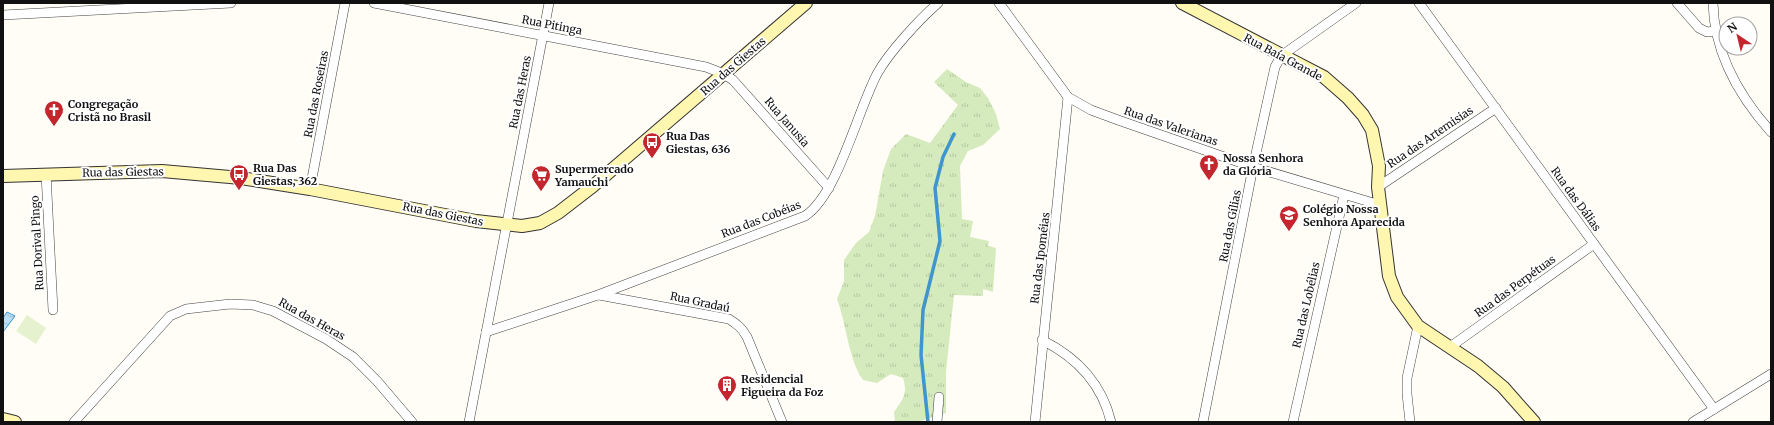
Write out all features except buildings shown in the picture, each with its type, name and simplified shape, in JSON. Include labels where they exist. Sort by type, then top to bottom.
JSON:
[{"type":"main road","name":"Rua das Giestas","points":[[3,176],[162,171],[266,180],[476,221],[522,226],[540,223],[572,203],[806,3]]},
{"type":"main road","name":"Rua Baía Grande","points":[[1182,3],[1281,56],[1324,77],[1348,98],[1363,115],[1372,130],[1379,166],[1378,187],[1389,276],[1397,297],[1418,326],[1478,366],[1503,387],[1534,422]]},
{"type":"main road","points":[[3,419],[15,422]]},
{"type":"street","points":[[3,15],[131,5],[231,3]]},
{"type":"street","name":"Rua das Roseiras","points":[[310,189],[345,3]]},
{"type":"street","name":"Rua Pitinga","points":[[374,3],[706,67],[724,74]]},
{"type":"street","name":"Rua das Heras","points":[[469,422],[549,3]]},
{"type":"street","name":"Rua das Cobéias","points":[[486,332],[598,295],[804,216],[813,211],[828,188],[878,73],[895,49],[938,3]]},
{"type":"street","name":"Rua das Valerianas","points":[[999,3],[1068,97],[1091,110],[1253,167],[1380,205]]},
{"type":"street","points":[[1281,56],[1356,3]]},
{"type":"street","name":"Rua das Dálias","points":[[1419,3],[1714,408]]},
{"type":"street","points":[[1677,3],[1699,28],[1707,32],[1716,31]]},
{"type":"street","points":[[1713,3],[1716,31],[1726,65],[1738,88],[1771,132]]},
{"type":"street","name":"Rua das Gílias","points":[[1203,422],[1253,167],[1276,67],[1281,56]]},
{"type":"street","name":"Rua Janusia","points":[[724,74],[733,80],[752,99],[828,188]]},
{"type":"street","name":"Rua das Ipoméias","points":[[1035,422],[1042,340],[1058,209],[1068,97]]},
{"type":"street","name":"Rua das Artemisias","points":[[1378,187],[1496,108]]},
{"type":"street","name":"Rua Dorival Pingo","points":[[46,174],[53,310]]},
{"type":"street","name":"Rua das Lobélias","points":[[1293,422],[1344,195]]},
{"type":"street","name":"Rua das Perpétuas","points":[[1450,347],[1594,244]]},
{"type":"street","name":"Rua Gradaú","points":[[598,295],[729,319],[737,324],[742,328],[747,336],[782,422]]},
{"type":"street","name":"Rua das Heras","points":[[74,422],[170,316],[186,309],[242,304],[272,310],[326,339],[353,357],[377,381],[412,422]]},
{"type":"street","points":[[1410,422],[1407,378],[1418,326]]},
{"type":"street","points":[[1042,340],[1066,353],[1087,373],[1097,386],[1111,422]]},
{"type":"street","points":[[1693,422],[1771,374]]},
{"type":"street","points":[[938,422],[939,397]]},
{"type":"green space","points":[[947,69],[966,82],[980,88],[988,98],[996,114],[1000,129],[983,145],[968,151],[960,166],[962,219],[973,221],[970,237],[989,241],[988,246],[996,248],[993,292],[983,289],[983,296],[954,295],[946,372],[946,413],[917,422],[895,422],[894,412],[902,400],[905,392],[903,378],[891,374],[877,383],[863,380],[854,363],[837,299],[844,281],[844,260],[856,243],[869,232],[875,216],[883,171],[891,149],[906,134],[930,143],[958,105],[934,82]]},
{"type":"green space","points":[[27,315],[46,328],[36,344],[16,331]]},
{"type":"water","points":[[7,312],[15,316],[3,332],[3,318]]},
{"type":"waterway","points":[[928,422],[921,355],[923,310],[940,241],[935,188],[943,157],[954,134]]},
{"type":"place","name":"Congregação Cristã no Brasil","points":[[54,127]]},
{"type":"place","name":"Rua Das Giestas, 636","points":[[652,159]]},
{"type":"place","name":"Nossa Senhora da Glória","points":[[1209,181]]},
{"type":"place","name":"Rua Das Giestas, 362","points":[[239,191]]},
{"type":"place","name":"Supermercado Yamauchi","points":[[541,192]]},
{"type":"place","name":"Colégio Nossa Senhora Aparecida","points":[[1289,232]]},
{"type":"place","name":"Residencial Figueira da Foz","points":[[727,402]]}]
